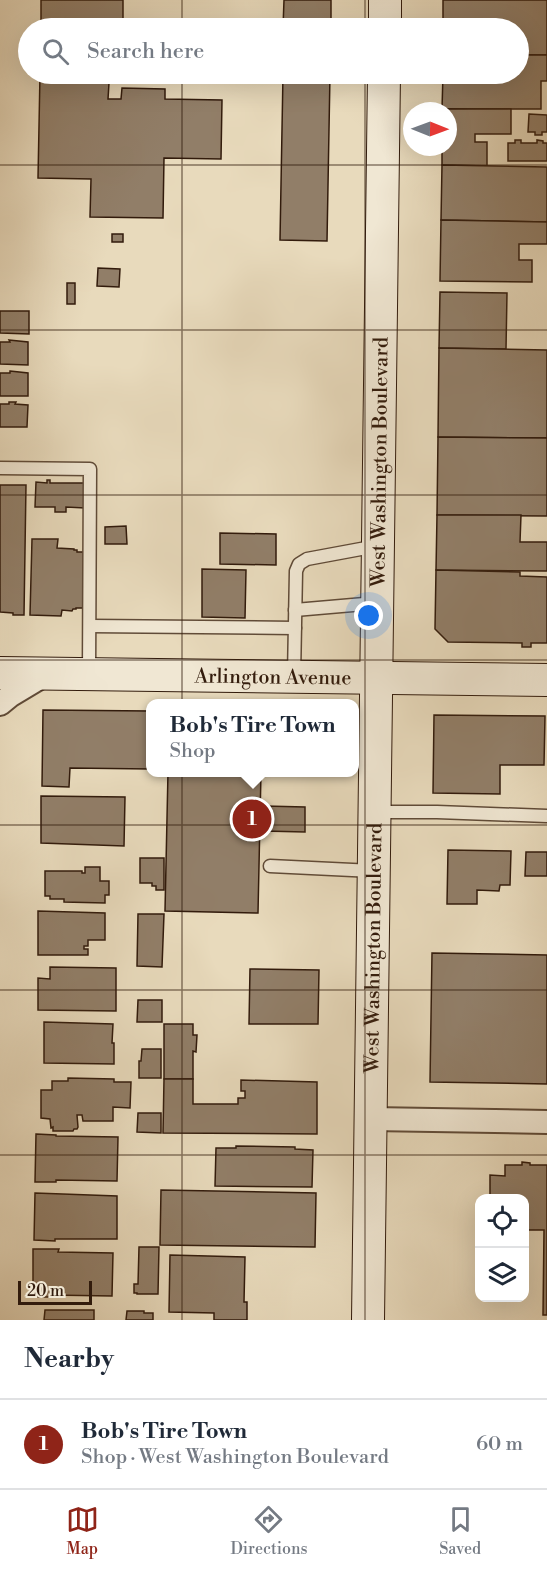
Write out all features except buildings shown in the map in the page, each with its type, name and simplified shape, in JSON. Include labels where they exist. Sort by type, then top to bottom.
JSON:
[{"type":"main road","points":[[385,0],[385,18]]},
{"type":"main road","name":"West Washington Boulevard","points":[[368,1320],[384,84]]},
{"type":"main road","name":"Arlington Avenue","points":[[0,674],[547,680]]},
{"type":"street","points":[[0,704],[46,674]]},
{"type":"street","points":[[371,1119],[547,1122]]},
{"type":"lane","points":[[0,468],[90,469],[89,674]]},
{"type":"lane","points":[[294,676],[296,571],[299,564],[307,560],[378,546]]},
{"type":"lane","points":[[295,610],[377,603]]},
{"type":"lane","points":[[90,626],[295,627]]},
{"type":"lane","points":[[375,812],[547,816]]},
{"type":"lane","points":[[270,866],[375,871]]},
{"type":"place","name":"Bob's Tire Town","points":[[252,819]]}]
